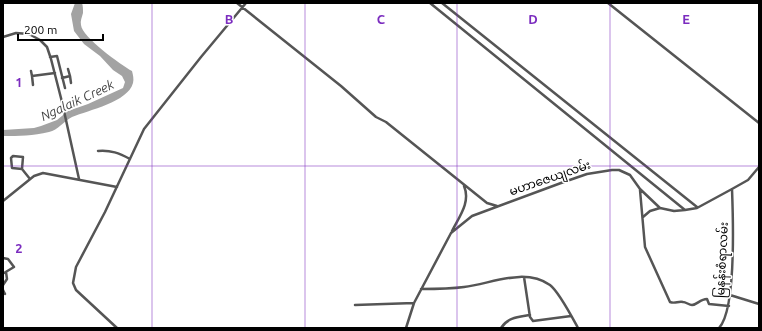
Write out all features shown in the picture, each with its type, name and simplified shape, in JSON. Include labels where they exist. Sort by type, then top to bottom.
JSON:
[{"type":"street","points":[[237,3],[341,86],[376,117],[386,122],[486,203],[497,206]]},
{"type":"street","points":[[117,328],[76,290],[73,283],[76,267],[117,187],[144,129],[201,56],[246,3]]},
{"type":"street","points":[[430,3],[685,210]]},
{"type":"street","points":[[442,3],[697,208]]},
{"type":"street","points":[[608,3],[759,123]]},
{"type":"street","points":[[3,36],[24,33],[35,36],[44,43],[55,73],[79,179]]},
{"type":"street","points":[[50,57],[57,56],[65,88]]},
{"type":"street","points":[[68,69],[71,83]]},
{"type":"street","points":[[31,71],[33,85]]},
{"type":"street","points":[[32,76],[55,73]]},
{"type":"street","points":[[62,78],[70,76]]},
{"type":"street","points":[[98,151],[108,150],[117,152],[130,159]]},
{"type":"street","points":[[22,168],[12,168],[11,158],[13,156],[23,157],[22,168],[30,179]]},
{"type":"street","points":[[643,217],[650,211],[660,208],[674,211],[697,208],[748,180],[759,168]]},
{"type":"street","name":"မဟာဇေယျလမ်း","points":[[451,232],[472,216],[560,183],[605,170],[619,170],[633,177],[640,189],[660,208]]},
{"type":"street","points":[[3,201],[37,174],[43,173],[117,187]]},
{"type":"street","points":[[406,328],[414,303],[466,200],[467,194],[462,184]]},
{"type":"street","points":[[640,189],[645,247],[670,302],[683,302],[691,305],[698,301],[707,299],[709,304],[729,306]]},
{"type":"street","name":"မြနန်းစံရာလမ်း","points":[[719,328],[722,325],[729,306],[734,248],[732,189]]},
{"type":"street","points":[[3,258],[8,259],[13,265],[12,268],[5,273],[7,279],[3,285]]},
{"type":"street","points":[[421,289],[444,290],[514,277],[524,277],[543,282],[551,286],[578,328]]},
{"type":"street","points":[[524,277],[531,319],[535,321],[571,316]]},
{"type":"street","points":[[3,290],[5,294]]},
{"type":"street","points":[[730,295],[759,304]]},
{"type":"street","points":[[355,304],[414,303]]},
{"type":"street","points":[[501,328],[506,321],[530,315]]},
{"type":"shaded area","points":[[75,3],[82,3],[83,13],[81,25],[88,36],[111,57],[132,71],[133,83],[130,90],[116,100],[72,117],[52,131],[32,135],[3,136],[3,130],[34,128],[41,126],[57,120],[68,111],[88,104],[123,88],[125,82],[122,76],[113,70],[100,56],[84,44],[74,31],[71,14]]},
{"type":"water label","name":"Ngalaik Creek","points":[[77,100]]}]
